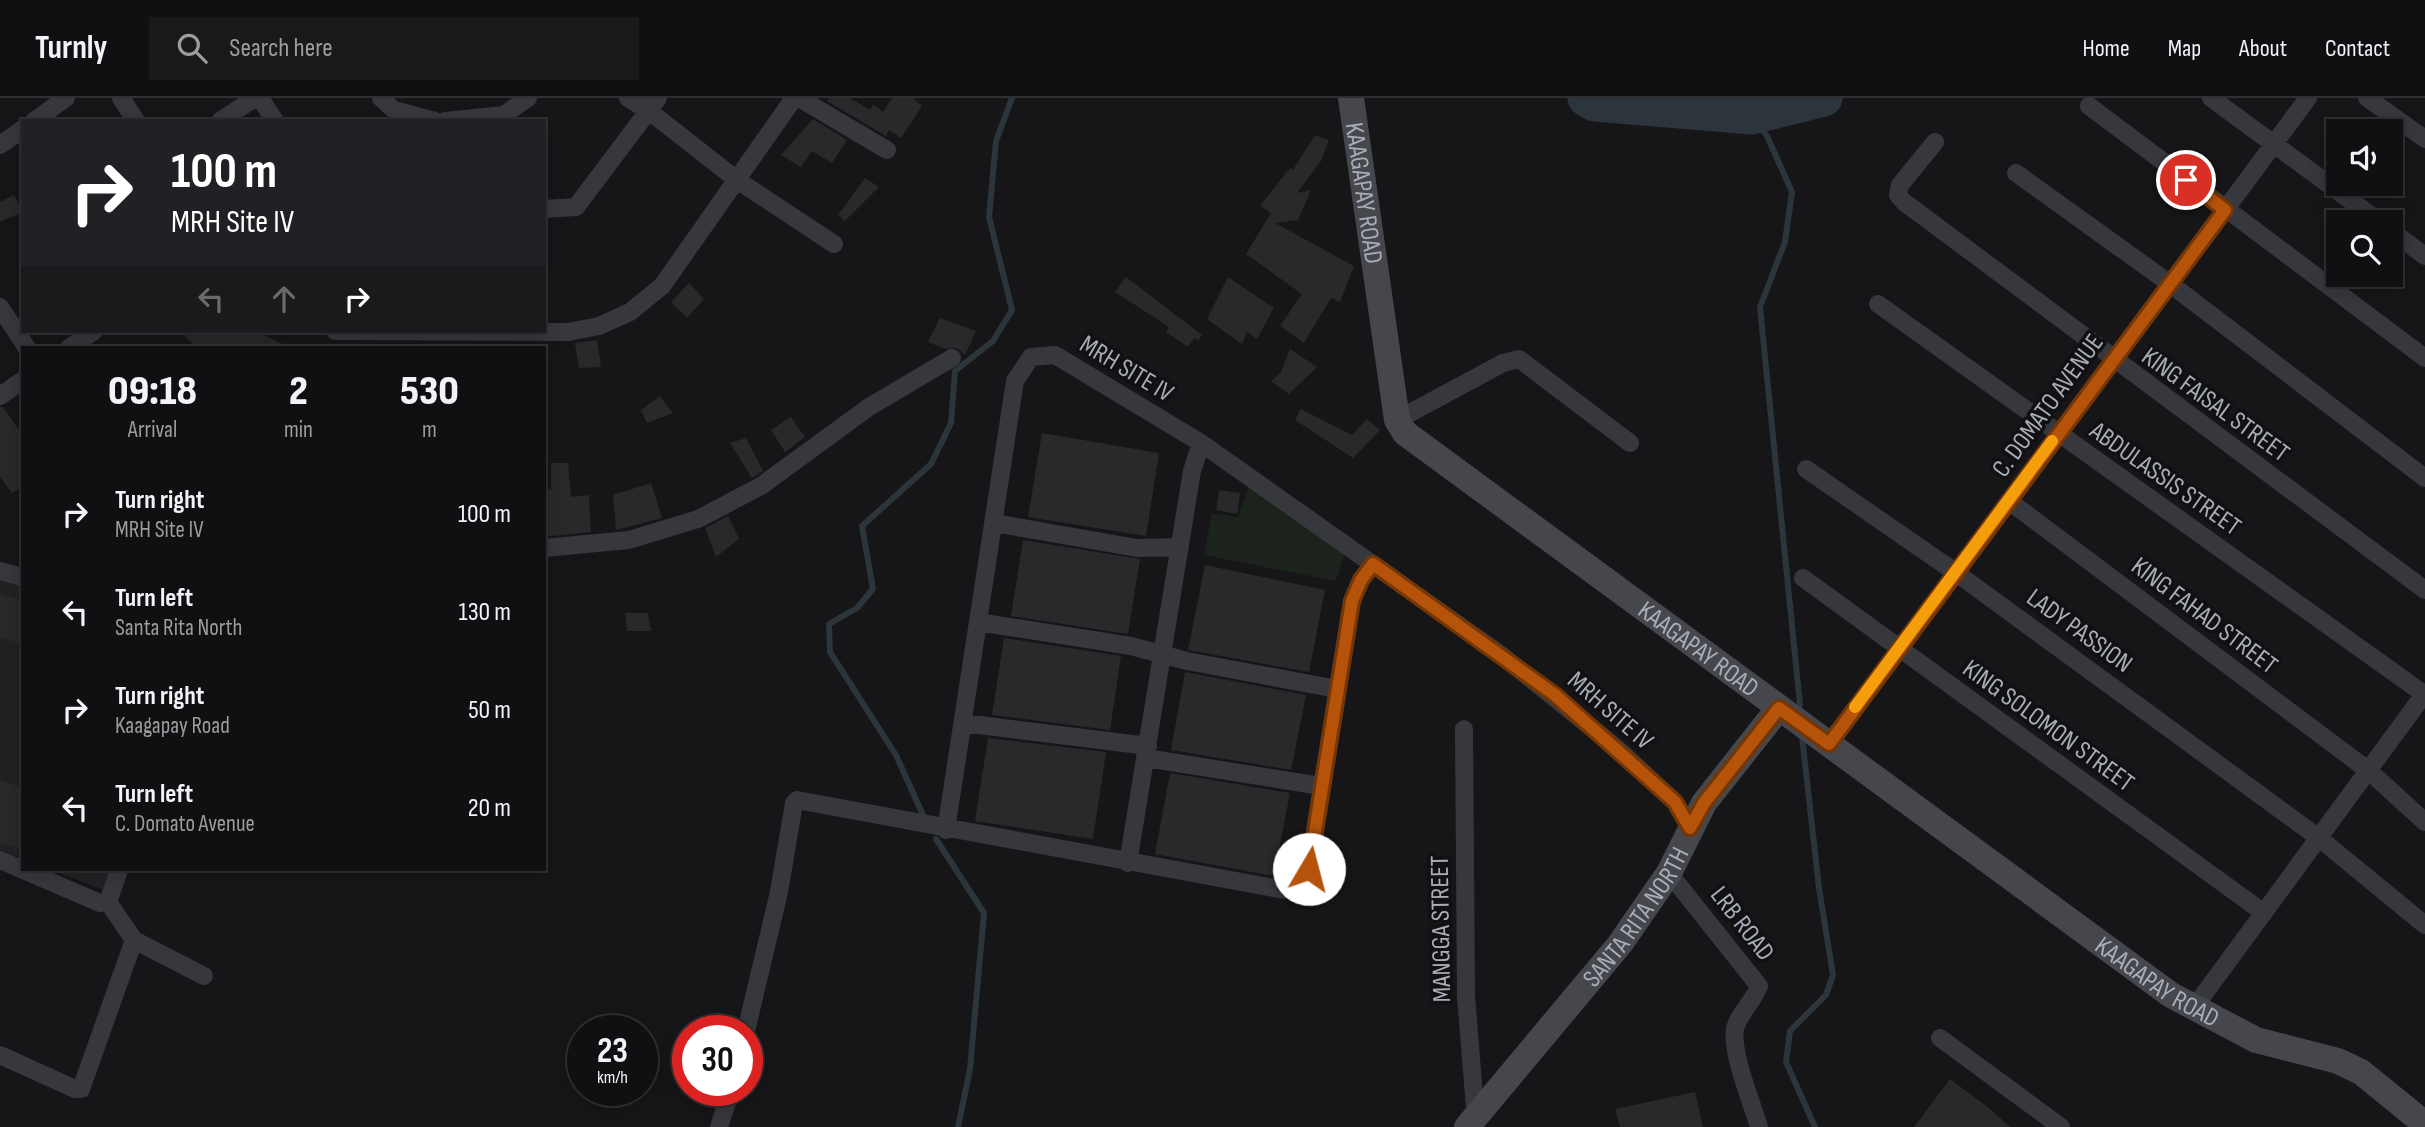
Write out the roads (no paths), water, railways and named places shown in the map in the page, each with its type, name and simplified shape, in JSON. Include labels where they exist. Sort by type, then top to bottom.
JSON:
[{"type":"street","points":[[37,119],[66,98]]},
{"type":"street","points":[[121,98],[135,119]]},
{"type":"street","points":[[223,119],[258,98],[274,119]]},
{"type":"street","points":[[381,98],[394,110],[428,119]]},
{"type":"street","points":[[462,119],[505,114],[528,98]]},
{"type":"street","points":[[628,98],[654,104],[737,180],[834,244]]},
{"type":"street","points":[[343,337],[456,340],[568,332],[599,326],[630,312],[662,286],[797,98],[887,150]]},
{"type":"street","name":"KAAGAPAY ROAD","points":[[1351,98],[1397,420],[1405,433],[2101,946],[2193,1009],[2256,1040],[2338,1061],[2361,1072],[2424,1125]]},
{"type":"street","points":[[2211,98],[2364,210]]},
{"type":"street","name":"C. DOMATO AVENUE","points":[[1829,744],[2308,98]]},
{"type":"street","points":[[2367,98],[2425,139]]},
{"type":"street","points":[[546,209],[576,207],[654,104]]},
{"type":"street","points":[[2089,106],[2425,358]]},
{"type":"street","points":[[0,145],[21,130]]},
{"type":"street","name":"KING FAISAL STREET","points":[[1935,142],[1900,185],[1898,195],[2113,360],[2425,590]]},
{"type":"street","points":[[2016,173],[2169,283],[2425,478]]},
{"type":"street","points":[[2403,240],[2425,256]]},
{"type":"street","name":"ABDULASSIS STREET","points":[[1878,304],[2425,693]]},
{"type":"street","points":[[0,307],[26,346]]},
{"type":"street","points":[[72,346],[91,333]]},
{"type":"street","name":"MRH SITE IV","points":[[946,830],[1016,380],[1031,357],[1055,355],[1201,443],[1555,695],[1675,802],[1690,828]]},
{"type":"street","points":[[546,548],[629,540],[698,519],[761,485],[869,407],[952,358]]},
{"type":"street","points":[[1397,420],[1503,363],[1519,359],[1630,443]]},
{"type":"street","points":[[0,396],[21,381]]},
{"type":"street","points":[[1128,863],[1192,471],[1201,443]]},
{"type":"street","name":"LADY PASSION","points":[[1807,469],[1955,572],[2319,838],[2425,925]]},
{"type":"street","name":"KING FAHAD STREET","points":[[2009,500],[2369,771],[2425,822]]},
{"type":"street","points":[[993,523],[1138,548],[1180,547]]},
{"type":"street","points":[[750,1015],[779,891],[795,802],[1284,890],[1300,884],[1309,869],[1352,601],[1361,580],[1373,564]]},
{"type":"street","points":[[0,571],[21,576]]},
{"type":"street","name":"KING SOLOMON STREET","points":[[1803,578],[2264,913]]},
{"type":"street","points":[[978,622],[1162,654],[1337,689]]},
{"type":"street","points":[[2193,1009],[2425,693]]},
{"type":"street","name":"SANTA RITA NORTH","points":[[1473,1124],[1620,944],[1669,873],[1704,803],[1779,708]]},
{"type":"street","points":[[962,723],[1147,752],[1321,786]]},
{"type":"street","name":"MANGGA STREET","points":[[1464,729],[1466,996],[1473,1124]]},
{"type":"street","points":[[0,860],[21,869]]},
{"type":"street","points":[[26,871],[100,902],[108,902]]},
{"type":"street","points":[[108,902],[119,871]]},
{"type":"street","name":"LRB ROAD","points":[[1669,873],[1759,986],[1755,1000],[1735,1028],[1735,1044],[1759,1127]]},
{"type":"street","points":[[108,902],[134,940],[204,976]]},
{"type":"street","points":[[0,1055],[75,1089],[81,1088],[134,940]]},
{"type":"street","points":[[1940,1038],[2061,1127]]},
{"type":"street","points":[[719,1127],[726,1106]]},
{"type":"waterway","points":[[923,815],[896,755],[830,652],[829,624],[857,608],[873,589],[862,526],[931,464],[951,423],[955,371],[993,341],[1012,310],[989,217],[996,141],[1012,98]]},
{"type":"waterway","points":[[1586,98],[1595,103],[1752,116],[1824,98]]},
{"type":"waterway","points":[[1752,116],[1767,136],[1792,192],[1785,242],[1760,307],[1800,705]]},
{"type":"waterway","points":[[1802,736],[1819,888],[1833,975],[1826,995],[1790,1031],[1786,1062],[1815,1127]]},
{"type":"waterway","points":[[936,839],[984,913],[970,1069],[958,1127]]}]
